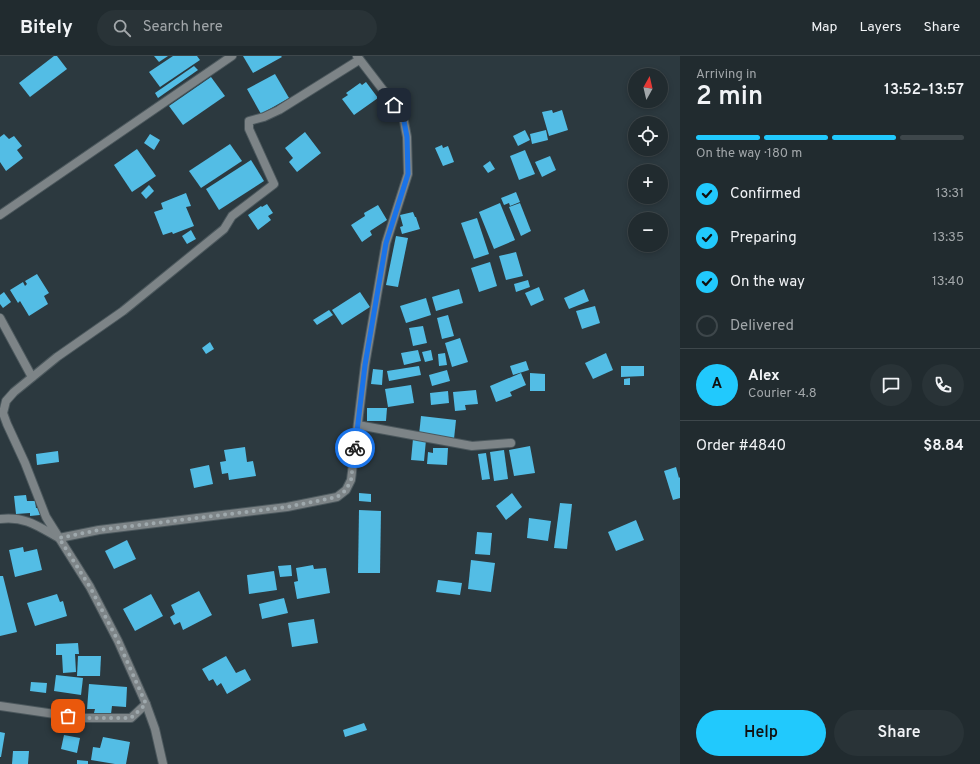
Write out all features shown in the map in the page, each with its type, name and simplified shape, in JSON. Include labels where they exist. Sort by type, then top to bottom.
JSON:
[{"type":"street","points":[[0,215],[232,56]]},
{"type":"street","points":[[0,519],[18,518],[33,523],[59,538],[99,530],[287,507],[337,497],[346,490],[351,480],[365,365],[386,243],[408,174],[407,137],[403,116],[358,58],[279,110],[264,117],[249,121],[249,129],[274,184],[232,216],[224,229],[129,306],[57,357],[14,392],[6,401],[3,413],[25,463],[46,517],[59,538],[90,587],[118,641],[146,704],[155,729],[163,764]]},
{"type":"street","points":[[0,318],[32,377]]},
{"type":"street","points":[[358,425],[472,446],[510,443]]},
{"type":"street","points":[[0,706],[82,718],[131,718],[146,704]]},
{"type":"building","points":[[54,56],[57,56],[67,69],[30,97],[19,83]]},
{"type":"building","points":[[154,56],[168,56],[159,62]]},
{"type":"building","points":[[173,56],[197,56],[200,60],[160,87],[149,72]]},
{"type":"building","points":[[243,56],[281,56],[282,57],[253,73]]},
{"type":"building","points":[[194,66],[198,70],[158,98],[155,93]]},
{"type":"building","points":[[275,74],[289,98],[261,114],[247,89]]},
{"type":"building","points":[[211,77],[225,96],[183,125],[169,106]]},
{"type":"building","points":[[366,82],[378,98],[354,115],[342,99],[348,95],[346,93],[360,83],[362,85]]},
{"type":"building","points":[[552,110],[553,113],[562,110],[568,130],[549,136],[542,112]]},
{"type":"building","points":[[525,130],[530,140],[518,146],[513,136]]},
{"type":"building","points":[[546,130],[548,140],[532,144],[530,134]]},
{"type":"building","points":[[305,132],[321,153],[297,172],[289,162],[293,158],[285,148]]},
{"type":"building","points":[[4,134],[9,139],[14,136],[22,146],[17,150],[23,158],[6,171],[0,162],[0,137]]},
{"type":"building","points":[[150,134],[160,140],[154,150],[144,143]]},
{"type":"building","points":[[230,144],[242,161],[201,188],[189,171]]},
{"type":"building","points":[[442,145],[443,148],[448,146],[454,162],[443,166],[435,148]]},
{"type":"building","points":[[137,149],[156,176],[132,192],[114,165]]},
{"type":"building","points":[[525,150],[535,174],[519,180],[510,156]]},
{"type":"building","points":[[550,156],[556,170],[542,177],[535,162]]},
{"type":"building","points":[[251,160],[264,181],[219,210],[206,189]]},
{"type":"building","points":[[490,161],[495,169],[488,173],[483,166]]},
{"type":"building","points":[[149,185],[154,191],[146,199],[141,193]]},
{"type":"building","points":[[516,192],[520,202],[510,206],[509,203],[504,205],[501,198]]},
{"type":"building","points":[[186,193],[191,206],[186,207],[194,226],[173,234],[172,232],[163,235],[154,212],[163,209],[161,203]]},
{"type":"building","points":[[500,203],[515,240],[494,249],[479,212]]},
{"type":"building","points":[[520,203],[531,231],[521,236],[509,207]]},
{"type":"building","points":[[267,204],[273,213],[268,216],[271,220],[258,230],[248,215],[261,206],[262,207]]},
{"type":"building","points":[[378,205],[387,220],[370,231],[372,235],[362,242],[351,225],[365,216],[364,213]]},
{"type":"building","points":[[413,212],[420,229],[402,234],[400,227],[403,226],[400,215]]},
{"type":"building","points":[[477,218],[489,254],[474,259],[461,223]]},
{"type":"building","points":[[191,230],[196,239],[187,244],[182,236]]},
{"type":"building","points":[[396,236],[408,238],[398,287],[386,285]]},
{"type":"building","points":[[516,252],[523,276],[506,280],[499,256]]},
{"type":"building","points":[[490,262],[497,286],[479,292],[471,268]]},
{"type":"building","points":[[37,274],[49,293],[44,296],[48,304],[29,316],[20,301],[18,303],[10,290],[23,282],[25,286],[27,284],[25,281]]},
{"type":"building","points":[[528,280],[530,287],[516,292],[514,284]]},
{"type":"building","points":[[539,287],[544,300],[531,306],[525,293]]},
{"type":"building","points":[[459,289],[463,303],[436,311],[432,297]]},
{"type":"building","points":[[584,289],[589,301],[569,309],[564,298]]},
{"type":"building","points":[[4,292],[11,302],[3,308],[0,304],[0,295]]},
{"type":"building","points":[[360,292],[370,307],[342,325],[332,310]]},
{"type":"building","points":[[426,298],[431,315],[406,323],[400,306]]},
{"type":"building","points":[[595,306],[600,323],[582,329],[576,311]]},
{"type":"building","points":[[329,310],[333,315],[317,325],[313,320]]},
{"type":"building","points":[[448,315],[454,336],[442,339],[437,318]]},
{"type":"building","points":[[423,326],[427,343],[413,346],[409,328]]},
{"type":"building","points":[[460,338],[468,362],[452,367],[445,343]]},
{"type":"building","points":[[210,342],[214,349],[206,354],[202,348]]},
{"type":"building","points":[[418,350],[421,361],[404,365],[401,353]]},
{"type":"building","points":[[431,350],[433,360],[425,362],[422,352]]},
{"type":"building","points":[[445,353],[447,365],[439,366],[438,354]]},
{"type":"building","points":[[606,353],[613,370],[593,379],[585,363]]},
{"type":"building","points":[[526,361],[529,370],[513,375],[510,366]]},
{"type":"building","points":[[419,366],[421,375],[389,381],[387,371]]},
{"type":"building","points":[[621,366],[644,366],[644,376],[621,377]]},
{"type":"building","points":[[373,369],[383,370],[382,385],[371,384]]},
{"type":"building","points":[[447,370],[450,381],[432,386],[429,375]]},
{"type":"building","points":[[521,373],[526,385],[510,392],[512,396],[496,402],[490,386]]},
{"type":"building","points":[[530,373],[545,374],[545,391],[530,391]]},
{"type":"building","points":[[630,378],[630,385],[624,385],[624,379]]},
{"type":"building","points":[[411,385],[414,403],[388,407],[385,389]]},
{"type":"building","points":[[476,390],[478,404],[465,405],[466,410],[455,411],[453,392]]},
{"type":"building","points":[[448,391],[449,403],[431,405],[430,393]]},
{"type":"building","points":[[367,408],[387,408],[386,421],[367,421]]},
{"type":"building","points":[[421,416],[456,420],[454,439],[419,435]]},
{"type":"building","points":[[413,439],[426,440],[424,461],[411,460]]},
{"type":"building","points":[[530,446],[535,473],[514,476],[509,450]]},
{"type":"building","points":[[245,447],[247,462],[253,461],[256,476],[229,480],[228,473],[222,474],[220,462],[226,461],[224,450]]},
{"type":"building","points":[[433,448],[448,448],[447,465],[427,464],[428,452],[433,453]]},
{"type":"building","points":[[504,450],[508,479],[494,481],[490,452]]},
{"type":"building","points":[[58,451],[59,462],[37,465],[36,454]]},
{"type":"building","points":[[486,453],[490,479],[482,480],[478,454]]},
{"type":"building","points":[[209,465],[213,484],[194,488],[190,469]]},
{"type":"building","points":[[676,467],[679,478],[680,477],[680,498],[673,500],[664,471]]},
{"type":"building","points":[[359,493],[371,494],[371,502],[359,501]]},
{"type":"building","points":[[512,493],[522,507],[506,520],[496,506]]},
{"type":"building","points":[[26,495],[27,501],[35,501],[36,508],[39,508],[40,515],[30,516],[30,513],[16,514],[14,496]]},
{"type":"building","points":[[560,503],[572,504],[567,549],[554,548]]},
{"type":"building","points":[[359,510],[381,511],[380,573],[358,573]]},
{"type":"building","points":[[529,518],[551,521],[548,541],[527,538]]},
{"type":"building","points":[[636,520],[644,540],[616,551],[608,532]]},
{"type":"building","points":[[477,532],[492,533],[490,555],[475,554]]},
{"type":"building","points":[[127,540],[136,559],[114,569],[105,551]]},
{"type":"building","points":[[23,547],[24,552],[37,549],[42,570],[15,577],[9,550]]},
{"type":"building","points":[[471,560],[495,563],[491,592],[468,589]]},
{"type":"building","points":[[291,565],[292,576],[280,577],[278,566]]},
{"type":"building","points":[[313,565],[314,569],[326,568],[330,593],[297,599],[294,582],[298,581],[296,568]]},
{"type":"building","points":[[274,571],[277,590],[249,594],[247,575]]},
{"type":"building","points":[[0,576],[3,576],[17,632],[0,636]]},
{"type":"building","points":[[438,580],[462,583],[460,595],[436,592]]},
{"type":"building","points":[[199,591],[212,615],[183,630],[180,622],[174,625],[170,617],[175,614],[171,605]]},
{"type":"building","points":[[57,594],[60,602],[63,601],[67,616],[35,626],[27,603]]},
{"type":"building","points":[[151,594],[163,616],[135,631],[123,609]]},
{"type":"building","points":[[284,598],[288,613],[262,619],[259,604]]},
{"type":"building","points":[[314,619],[318,643],[292,647],[288,623]]},
{"type":"building","points":[[78,643],[79,654],[75,654],[76,672],[63,673],[62,655],[56,655],[56,644]]},
{"type":"building","points":[[78,656],[101,656],[100,676],[77,676]]},
{"type":"building","points":[[226,656],[236,673],[245,669],[251,680],[227,694],[221,683],[217,686],[213,679],[209,681],[202,669]]},
{"type":"building","points":[[56,675],[83,678],[81,695],[54,691]]},
{"type":"building","points":[[31,682],[47,683],[46,693],[30,691]]},
{"type":"building","points":[[89,684],[127,687],[126,707],[112,706],[111,714],[94,713],[95,709],[87,709]]},
{"type":"building","points":[[364,723],[367,730],[345,737],[343,730]]},
{"type":"building","points":[[0,732],[5,733],[1,757],[0,757]]},
{"type":"building","points":[[64,735],[80,738],[77,753],[61,749]]},
{"type":"building","points":[[103,737],[130,742],[126,764],[115,764],[91,760],[93,747],[100,748]]},
{"type":"building","points":[[13,751],[29,751],[28,764],[12,764]]},
{"type":"building","points":[[77,760],[88,761],[88,764],[77,764]]},
{"type":"way so far","points":[[68,716],[82,718],[131,718],[146,704],[118,641],[90,587],[59,538],[99,530],[287,507],[337,497],[346,490],[351,480],[355,448]]},
{"type":"route","points":[[355,448],[365,365],[386,243],[408,174],[407,137],[403,116],[394,105]]}]
